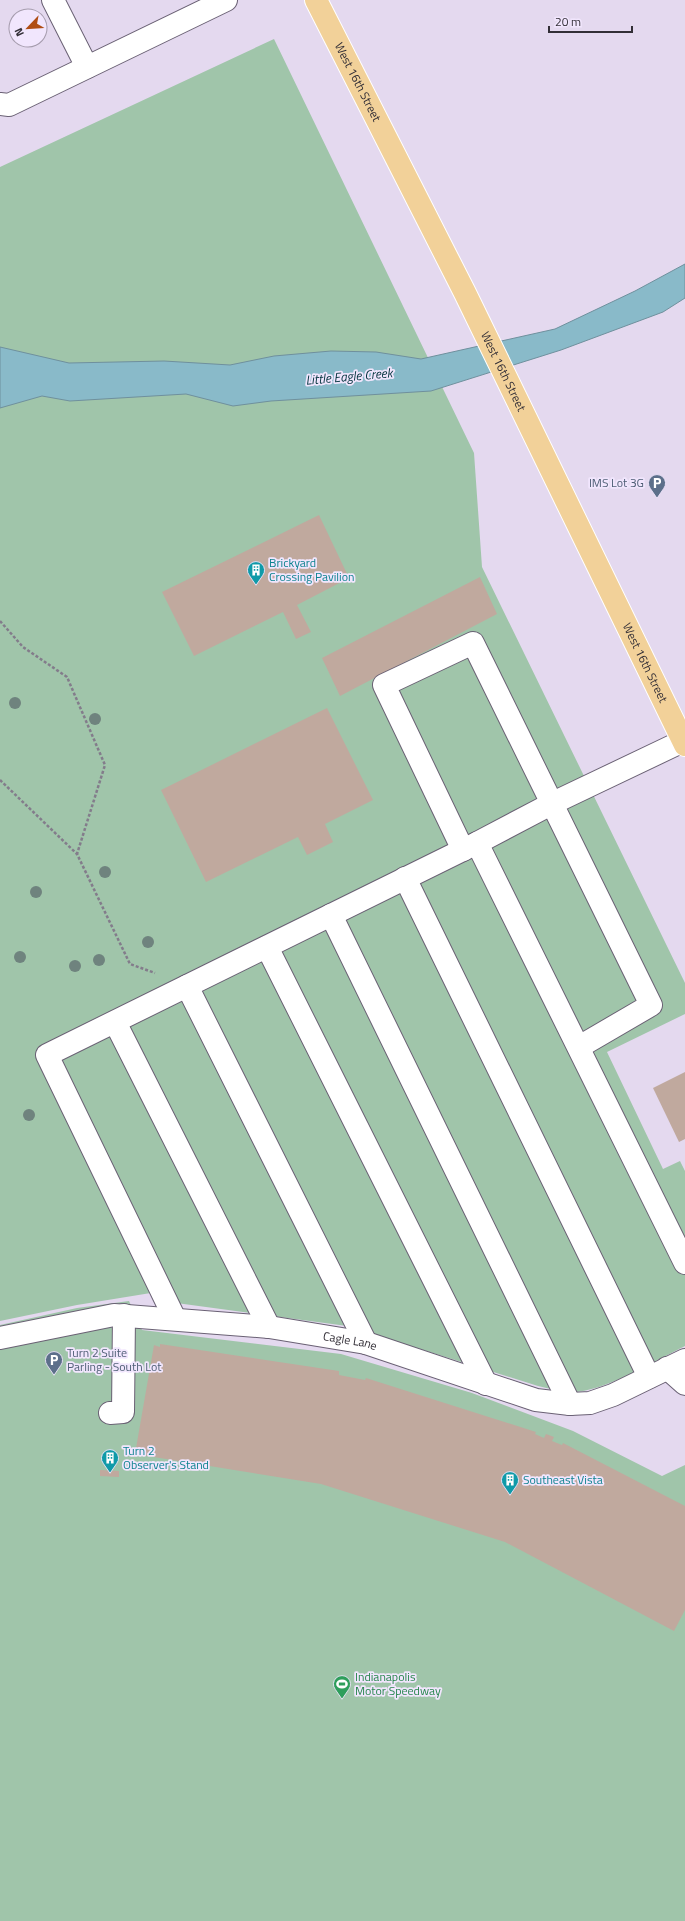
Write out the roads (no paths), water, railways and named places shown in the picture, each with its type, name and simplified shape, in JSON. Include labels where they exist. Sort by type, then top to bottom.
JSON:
[{"type":"main road","name":"West 16th Street","points":[[316,0],[465,293],[684,743]]},
{"type":"lane","points":[[53,0],[86,67]]},
{"type":"lane","points":[[0,104],[9,105],[226,0]]},
{"type":"lane","points":[[579,1047],[651,1005],[473,643],[384,685],[579,1047],[685,1263]]},
{"type":"lane","points":[[175,1319],[47,1055],[470,846],[553,803],[684,743]]},
{"type":"lane","points":[[405,878],[667,1368],[685,1384]]},
{"type":"lane","points":[[331,915],[570,1404]]},
{"type":"lane","points":[[267,947],[486,1384]]},
{"type":"lane","points":[[187,986],[366,1343]]},
{"type":"lane","points":[[115,1022],[269,1327]]},
{"type":"lane","name":"Cagle Lane","points":[[0,1338],[114,1315],[269,1327],[366,1343],[536,1400],[570,1404],[602,1399],[667,1368]]},
{"type":"lane","points":[[110,1413],[123,1412],[124,1315]]},
{"type":"water","name":"Little Eagle Creek","points":[[685,264],[685,298],[663,312],[561,350],[431,391],[271,401],[233,406],[186,394],[70,401],[42,396],[0,408],[0,347],[69,363],[164,361],[230,365],[274,356],[331,351],[376,352],[421,359],[555,329],[635,291]]},
{"type":"place","name":"IMS Lot 3G","points":[[657,498]]},
{"type":"place","name":"Brickyard Crossing Pavilion","points":[[256,585]]},
{"type":"place","name":"Turn 2 Suite Parling - South Lot","points":[[54,1375]]},
{"type":"place","name":"Turn 2 Observer's Stand","points":[[110,1473]]},
{"type":"place","name":"Southeast Vista","points":[[510,1495]]},
{"type":"place","name":"Indianapolis Motor Speedway","points":[[342,1699]]}]
